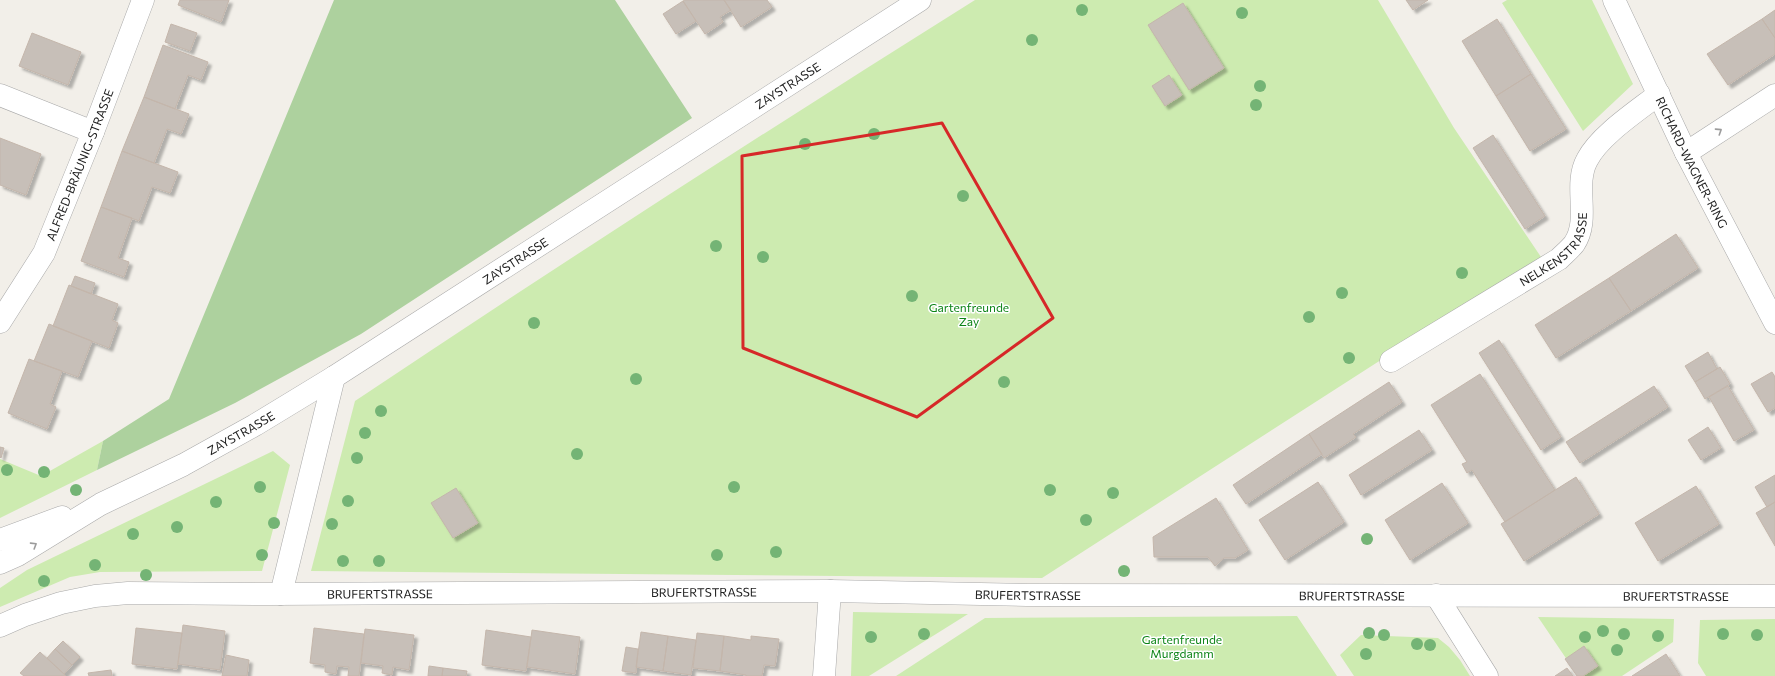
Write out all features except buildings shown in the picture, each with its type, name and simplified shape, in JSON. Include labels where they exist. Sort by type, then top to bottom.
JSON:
[{"type":"street","name":"ALFRED-BRÄUNIG-STRASSE","points":[[0,322],[44,253],[93,132],[143,0]]},
{"type":"street","name":"ZAYSTRASSE","points":[[0,540],[101,504],[183,465],[255,426],[334,377],[920,0]]},
{"type":"street","name":"RICHARD-WAGNER-RING","points":[[1614,0],[1686,153],[1775,323]]},
{"type":"street","name":"NELKENSTRASSE","points":[[1391,361],[1559,259],[1574,243],[1581,226],[1581,175],[1586,160],[1598,144],[1659,94]]},
{"type":"street","points":[[1686,153],[1775,95]]},
{"type":"street","points":[[0,96],[93,132]]},
{"type":"street","points":[[281,594],[334,377]]},
{"type":"street","name":"ZAYSTRASSE","points":[[0,564],[18,555],[101,504]]},
{"type":"street","points":[[824,676],[830,591]]},
{"type":"street","name":"BRUFERTSTRASSE","points":[[0,626],[24,615],[61,603],[95,596],[128,593],[281,594],[830,591],[1035,595],[1775,596]]},
{"type":"street","points":[[1436,595],[1487,676]]},
{"type":"highlighted area","points":[[942,123],[1053,318],[917,417],[743,348],[742,156]]},
{"type":"green space","points":[[334,0],[615,0],[692,118],[361,334],[235,403],[97,470],[103,441],[169,399]]},
{"type":"green space","name":"Gartenfreunde Zay","points":[[975,0],[1378,0],[1454,128],[1541,257],[1042,578],[311,571],[355,401],[664,198]]},
{"type":"green space","points":[[1507,0],[1592,0],[1633,84],[1583,131],[1502,3]]},
{"type":"green space","points":[[103,441],[97,470],[0,518],[0,459],[41,476]]},
{"type":"green space","points":[[273,451],[290,465],[262,571],[100,572],[70,577],[0,607],[0,588],[27,570]]},
{"type":"green space","points":[[853,612],[968,614],[869,676],[851,676]]},
{"type":"green space","name":"Gartenfreunde Murgdamm","points":[[1297,616],[1337,676],[896,676],[985,618]]},
{"type":"green space","points":[[1538,617],[1674,619],[1673,642],[1622,676],[1578,676]]},
{"type":"green space","points":[[1775,619],[1775,676],[1706,676],[1698,663],[1700,620]]},
{"type":"green space","points":[[1361,635],[1438,638],[1449,647],[1460,660],[1470,676],[1354,676],[1340,655]]}]
